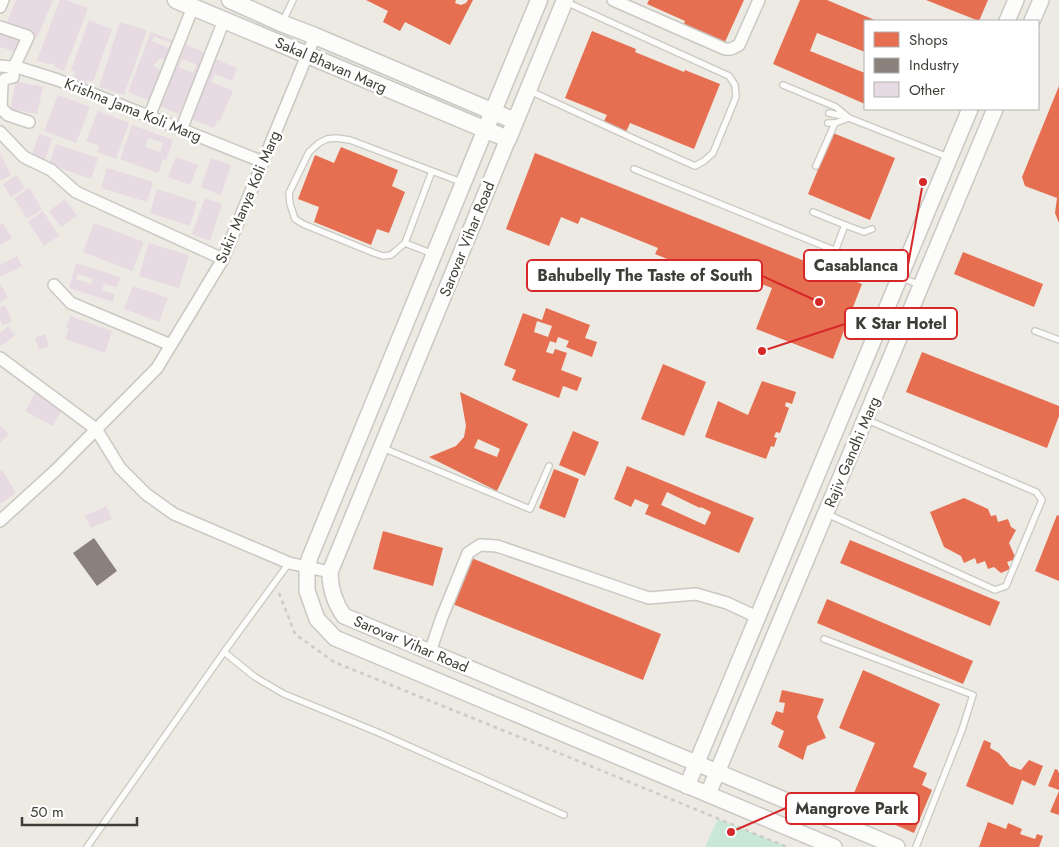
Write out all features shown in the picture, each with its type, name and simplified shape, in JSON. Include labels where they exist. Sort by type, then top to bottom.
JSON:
[{"type":"main road","name":"Sakal Bhavan Marg","points":[[176,0],[508,139]]},
{"type":"main road","name":"Sakal Bhavan Marg","points":[[230,0],[515,121]]},
{"type":"main road","points":[[485,130],[539,0]]},
{"type":"main road","points":[[508,139],[565,1]]},
{"type":"street","points":[[0,7],[3,0]]},
{"type":"street","points":[[613,0],[731,50],[739,45],[759,0]]},
{"type":"street","points":[[1007,20],[1016,0]]},
{"type":"street","points":[[1032,20],[1041,0]]},
{"type":"street","points":[[151,118],[195,8]]},
{"type":"street","points":[[181,130],[224,20]]},
{"type":"street","points":[[0,27],[28,37],[14,67],[13,77],[5,79],[2,83],[1,108],[8,115],[29,122]]},
{"type":"street","name":"Sukir Manya Koli Marg","points":[[1,518],[56,470],[157,368],[223,259],[315,36]]},
{"type":"street","name":"Krishna Jama Koli Marg","points":[[0,66],[20,68],[58,80],[263,162]]},
{"type":"street","name":"Rajiv Gandhi Marg","points":[[687,786],[970,110]]},
{"type":"street","name":"Rajiv Gandhi Marg","points":[[708,794],[995,110]]},
{"type":"street","name":"Sarovar Vihar Road","points":[[485,130],[310,557],[307,567],[307,591],[317,619],[335,638],[834,847]]},
{"type":"street","points":[[0,132],[24,157],[52,170],[76,192],[223,259]]},
{"type":"street","name":"Sarovar Vihar Road","points":[[508,139],[330,572],[330,586],[337,606],[344,616],[897,847]]},
{"type":"street","points":[[951,154],[974,159]]},
{"type":"street","points":[[54,285],[71,303],[171,344]]},
{"type":"street","points":[[0,358],[96,429],[120,468],[146,494],[174,514],[289,563],[330,572]]},
{"type":"street","points":[[430,652],[468,553],[480,545],[498,546],[649,598],[696,594],[727,603],[757,617]]},
{"type":"lane","points":[[281,23],[293,0]]},
{"type":"lane","points":[[528,90],[695,166],[713,153],[736,97],[735,85],[729,76],[565,1]]},
{"type":"lane","points":[[783,85],[836,108],[849,118]]},
{"type":"lane","points":[[829,113],[849,118],[951,154]]},
{"type":"lane","points":[[828,123],[835,123],[849,118]]},
{"type":"lane","points":[[816,166],[835,123]]},
{"type":"lane","points":[[432,171],[405,243],[391,255],[383,256],[303,224],[296,219],[290,204],[289,193],[309,152],[327,139],[350,140],[464,183]]},
{"type":"lane","points":[[634,169],[921,286]]},
{"type":"lane","points":[[812,212],[864,232],[872,229]]},
{"type":"lane","points":[[835,251],[845,225]]},
{"type":"lane","points":[[405,243],[434,255]]},
{"type":"lane","points":[[1036,330],[1059,340]]},
{"type":"lane","points":[[826,513],[995,590],[1006,586],[1042,500],[1036,492],[865,419]]},
{"type":"lane","points":[[381,447],[530,509],[549,466]]},
{"type":"lane","points":[[87,847],[289,563]]},
{"type":"lane","points":[[824,639],[973,694],[962,730],[916,847]]},
{"type":"lane","points":[[224,652],[255,677],[284,694],[377,732],[564,815]]},
{"type":"path","points":[[275,583],[295,634],[334,662],[787,847]]},
{"type":"green space","points":[[718,819],[787,847],[705,847]]},
{"type":"building: Shops","points":[[366,0],[456,0],[455,3],[461,5],[468,0],[473,0],[450,45],[405,22],[400,31],[383,22],[388,11]]},
{"type":"building: Shops","points":[[649,0],[744,0],[725,42],[684,24],[685,21],[647,4]]},
{"type":"building: Shops","points":[[800,0],[827,0],[875,20],[864,20],[864,52],[817,33],[810,51],[864,73],[864,104],[773,64]]},
{"type":"building: Shops","points":[[926,0],[988,0],[979,20]]},
{"type":"building: Shops","points":[[592,31],[636,49],[635,52],[720,84],[694,149],[630,123],[626,132],[603,123],[607,115],[565,98]]},
{"type":"building: Shops","points":[[1059,86],[1059,223],[1055,213],[1057,198],[1025,186],[1022,177]]},
{"type":"building: Shops","points":[[833,133],[895,158],[870,220],[808,194]]},
{"type":"building: Shops","points":[[341,147],[398,170],[392,186],[405,192],[389,233],[377,229],[371,245],[314,222],[319,207],[298,199],[315,155],[334,163]]},
{"type":"building: Shops","points":[[535,153],[862,284],[833,359],[756,329],[772,288],[728,271],[723,282],[655,254],[658,248],[581,217],[578,224],[561,217],[549,246],[506,229]]},
{"type":"building: Shops","points":[[963,252],[1043,284],[1034,307],[954,274]]},
{"type":"building: Shops","points":[[546,308],[590,325],[585,338],[597,342],[592,357],[566,347],[569,341],[558,337],[556,343],[550,341],[546,352],[553,354],[555,349],[567,353],[561,370],[582,378],[577,391],[563,386],[559,398],[512,380],[516,370],[504,365],[523,313],[542,320]],"holes":[[[537,321],[552,326],[548,337],[534,332]]]},
{"type":"building: Shops","points":[[922,352],[1059,406],[1059,416],[1047,448],[906,392]]},
{"type":"building: Shops","points":[[663,364],[706,382],[684,436],[641,419]]},
{"type":"building: Shops","points":[[762,381],[796,392],[792,404],[786,402],[785,406],[789,408],[780,433],[776,432],[774,437],[777,438],[774,447],[771,446],[766,459],[705,437],[718,401],[748,415]]},
{"type":"building: Shops","points":[[460,392],[528,424],[497,491],[429,457],[456,446],[464,437],[466,426]],"holes":[[[478,439],[500,449],[497,457],[474,448]]]},
{"type":"building: Shops","points":[[573,431],[599,442],[585,476],[559,465]]},
{"type":"building: Shops","points":[[627,466],[754,518],[739,553],[645,514],[649,505],[635,499],[631,507],[614,499]],"holes":[[[667,492],[711,512],[705,525],[661,505]]]},
{"type":"building: Shops","points":[[554,469],[579,479],[565,518],[539,508]]},
{"type":"building: Shops","points":[[964,498],[988,509],[991,516],[996,515],[998,522],[1008,519],[1011,527],[1016,530],[1009,543],[1016,559],[1007,562],[1010,569],[1001,573],[994,567],[988,569],[985,561],[977,564],[975,558],[964,563],[961,556],[944,547],[930,512]]},
{"type":"building: Shops","points":[[1057,515],[1059,516],[1059,581],[1035,571]]},
{"type":"building: Shops","points":[[383,531],[443,548],[433,586],[373,569]]},
{"type":"building: Shops","points":[[850,540],[1000,602],[990,626],[840,563]]},
{"type":"building: Shops","points":[[469,557],[661,634],[643,680],[450,603]]},
{"type":"building: Shops","points":[[827,599],[973,661],[963,684],[817,623]]},
{"type":"building: Shops","points":[[863,670],[940,704],[913,767],[927,773],[922,785],[932,790],[914,833],[849,805],[875,743],[839,728]]},
{"type":"building: Shops","points":[[782,690],[824,699],[817,717],[826,738],[807,746],[803,760],[778,747],[784,731],[771,724],[776,711],[783,713],[785,703],[779,702]]},
{"type":"building: Shops","points":[[984,740],[991,743],[990,748],[999,753],[1010,766],[1021,770],[1029,760],[1043,766],[1035,786],[1022,780],[1013,805],[966,786]]},
{"type":"building: Shops","points":[[1055,769],[1059,772],[1059,790],[1048,786]]},
{"type":"building: Shops","points":[[1059,791],[1059,815],[1050,812]]},
{"type":"building: Shops","points":[[988,822],[1006,829],[1008,823],[1022,829],[1020,834],[1035,839],[1037,834],[1043,836],[1039,847],[979,847]]},
{"type":"building: Industry","points":[[94,538],[117,571],[97,586],[73,553]]},
{"type":"building: Other","points":[[16,0],[53,0],[37,38],[6,25]]},
{"type":"building: Other","points":[[60,0],[66,0],[88,8],[64,71],[54,67],[55,65],[37,60]]},
{"type":"building: Other","points":[[89,20],[112,29],[93,82],[87,80],[86,83],[73,78],[75,72],[71,70]]},
{"type":"building: Other","points":[[120,22],[147,30],[124,95],[99,87]]},
{"type":"building: Other","points":[[0,29],[25,41],[18,52],[0,47]]},
{"type":"building: Other","points":[[151,32],[174,41],[150,101],[128,92]],"holes":[[[154,36],[171,43],[168,48],[152,41]],[[160,58],[165,60],[160,70],[153,66]]]},
{"type":"building: Other","points":[[186,44],[205,53],[196,75],[199,76],[187,105],[183,104],[179,114],[160,106]],"holes":[[[182,59],[197,65],[193,73],[179,67]]]},
{"type":"building: Other","points":[[216,59],[237,68],[232,81],[215,74],[211,82],[233,91],[220,121],[218,119],[214,128],[191,119]]},
{"type":"building: Other","points":[[16,81],[43,87],[37,114],[10,109]]},
{"type":"building: Other","points":[[58,95],[90,107],[76,143],[44,131]]},
{"type":"building: Other","points":[[98,111],[129,123],[116,159],[97,152],[100,146],[86,141]]},
{"type":"building: Other","points":[[132,125],[173,140],[166,160],[163,159],[158,173],[120,159]],"holes":[[[148,138],[163,143],[160,152],[145,147]]]},
{"type":"building: Other","points":[[39,134],[52,138],[45,160],[32,155]]},
{"type":"building: Other","points":[[56,144],[98,158],[91,179],[49,164]]},
{"type":"building: Other","points":[[0,153],[11,175],[0,181]]},
{"type":"building: Other","points":[[176,157],[198,165],[190,185],[168,177]]},
{"type":"building: Other","points":[[211,158],[231,165],[221,195],[201,187]]},
{"type":"building: Other","points":[[107,168],[153,182],[147,202],[101,188]]},
{"type":"building: Other","points":[[17,175],[25,188],[11,197],[3,184]]},
{"type":"building: Other","points":[[29,188],[42,209],[27,219],[14,198]]},
{"type":"building: Other","points":[[157,189],[197,202],[190,226],[150,213]]},
{"type":"building: Other","points":[[205,198],[222,204],[210,241],[192,234]]},
{"type":"building: Other","points":[[65,199],[77,216],[61,227],[49,211]]},
{"type":"building: Other","points":[[43,211],[59,236],[44,246],[28,221]]},
{"type":"building: Other","points":[[3,223],[12,238],[0,245],[0,225]]},
{"type":"building: Other","points":[[94,223],[144,242],[132,271],[83,252]]},
{"type":"building: Other","points":[[149,243],[189,255],[179,288],[139,276]]},
{"type":"building: Other","points":[[17,256],[22,266],[0,277],[0,265]]},
{"type":"building: Other","points":[[76,263],[120,277],[117,287],[104,284],[102,290],[115,294],[113,302],[69,288]],"holes":[[[78,274],[93,279],[91,284],[76,279]]]},
{"type":"building: Other","points":[[0,283],[8,298],[0,302]]},
{"type":"building: Other","points":[[133,286],[168,298],[159,322],[124,309]]},
{"type":"building: Other","points":[[5,305],[12,321],[3,326],[0,319],[0,308]]},
{"type":"building: Other","points":[[70,316],[112,331],[105,353],[65,339],[69,329],[66,328]]},
{"type":"building: Other","points":[[8,326],[15,335],[0,347],[0,333]]},
{"type":"building: Other","points":[[45,334],[49,346],[39,350],[35,338]]},
{"type":"building: Other","points":[[36,392],[63,407],[53,426],[25,411]]},
{"type":"building: Other","points":[[0,426],[9,434],[0,443]]},
{"type":"building: Other","points":[[2,470],[16,493],[0,504],[0,471]]},
{"type":"building: Other","points":[[106,506],[112,519],[91,528],[85,516]]},
{"type":"place","name":"Casablanca","points":[[923,182]]},
{"type":"place","name":"Bahubelly The Taste of South","points":[[819,302]]},
{"type":"place","name":"K Star Hotel","points":[[762,351]]},
{"type":"place","name":"Mangrove Park","points":[[731,832]]}]
